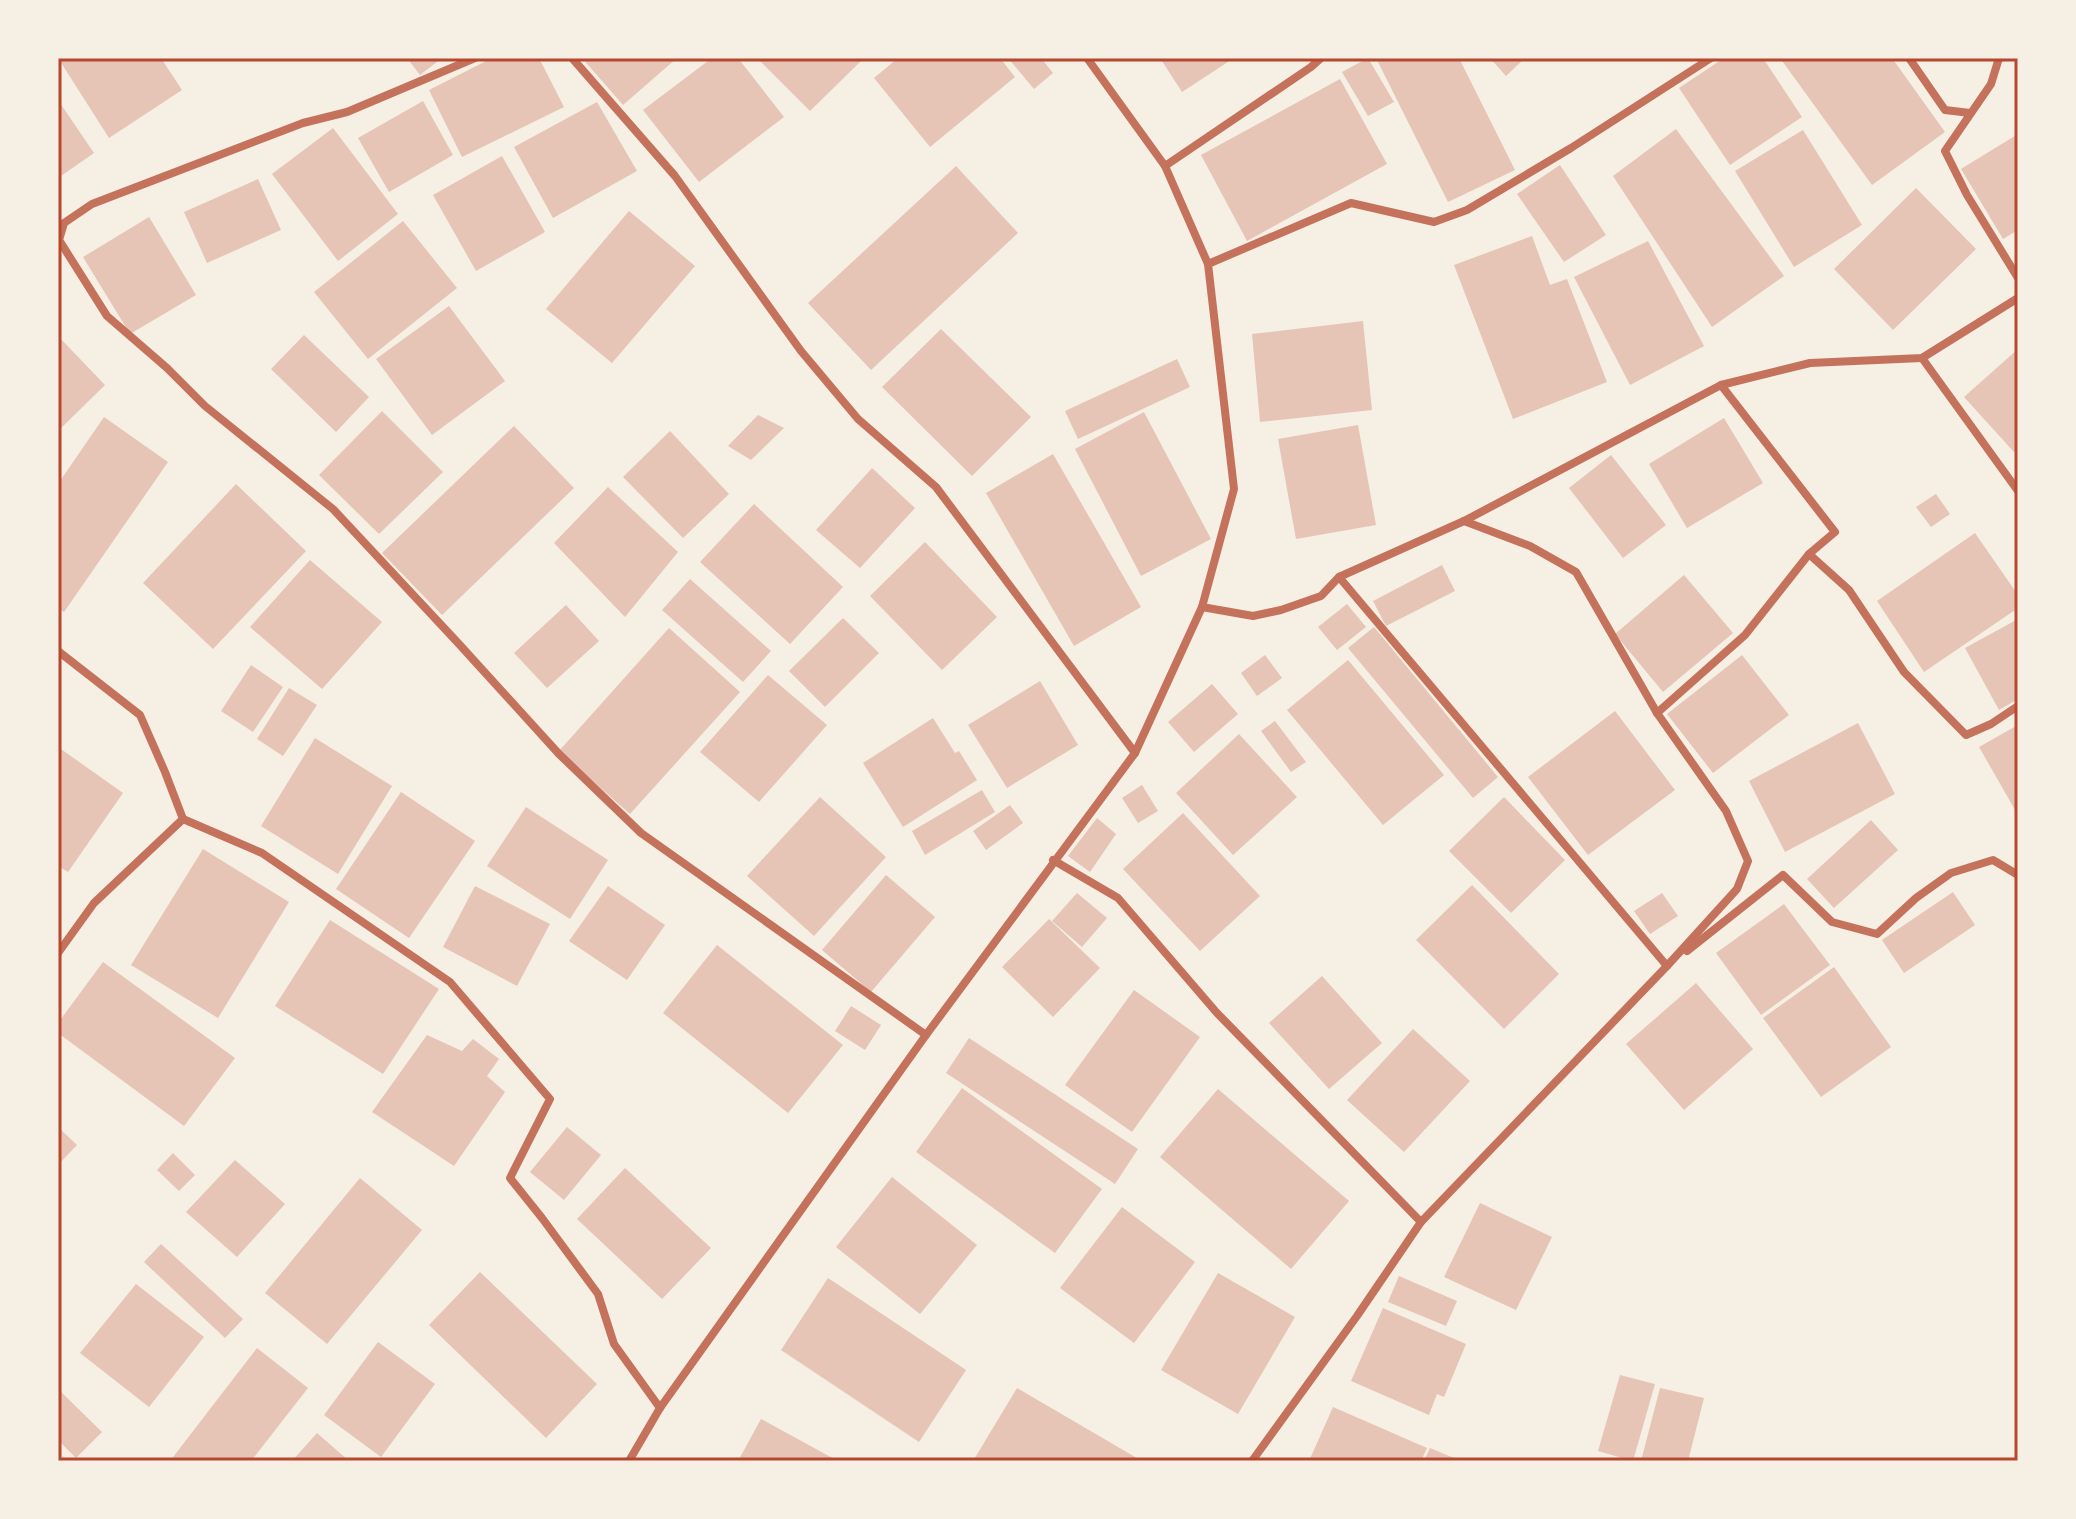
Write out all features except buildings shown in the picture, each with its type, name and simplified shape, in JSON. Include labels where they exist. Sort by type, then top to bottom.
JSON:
[{"type":"street","points":[[475,58],[347,112],[303,123],[92,204],[64,223],[59,240],[107,316],[205,406],[333,509],[559,754],[641,833],[926,1035]]},
{"type":"street","points":[[572,58],[675,176],[801,351],[858,419],[936,487],[1135,753]]},
{"type":"street","points":[[629,1461],[660,1408],[926,1035],[1135,753],[1202,607],[1234,489],[1208,264],[1165,166],[1087,58]]},
{"type":"street","points":[[1165,166],[1321,58]]},
{"type":"street","points":[[1208,264],[1351,203],[1434,222],[1467,210],[1711,58]]},
{"type":"street","points":[[1909,58],[1945,110],[1970,113]]},
{"type":"street","points":[[1999,58],[1991,84],[1945,151],[1967,195],[2018,278]]},
{"type":"street","points":[[1202,607],[1253,616],[1321,596],[1339,577],[1464,521],[1721,385],[1810,363],[1922,358],[2018,298]]},
{"type":"street","points":[[1922,358],[2018,491]]},
{"type":"street","points":[[1657,713],[1745,635],[1809,554],[1835,532],[1721,385]]},
{"type":"street","points":[[1252,1461],[1421,1222],[1737,889],[1748,861],[1726,811],[1657,713],[1576,572],[1530,546],[1464,521]]},
{"type":"street","points":[[1809,554],[1849,590],[1904,672],[1966,735],[1991,724],[2018,706]]},
{"type":"street","points":[[1339,577],[1667,966]]},
{"type":"street","points":[[58,651],[140,715],[183,819],[262,853],[450,982],[550,1099],[510,1178],[598,1294],[614,1344],[660,1408]]},
{"type":"street","points":[[58,953],[94,903],[183,819]]},
{"type":"street","points":[[1053,860],[1118,898],[1217,1013],[1421,1222]]},
{"type":"street","points":[[1667,966],[1783,875],[1832,922],[1877,934],[1916,898],[1951,873],[1993,860],[2018,875]]}]
